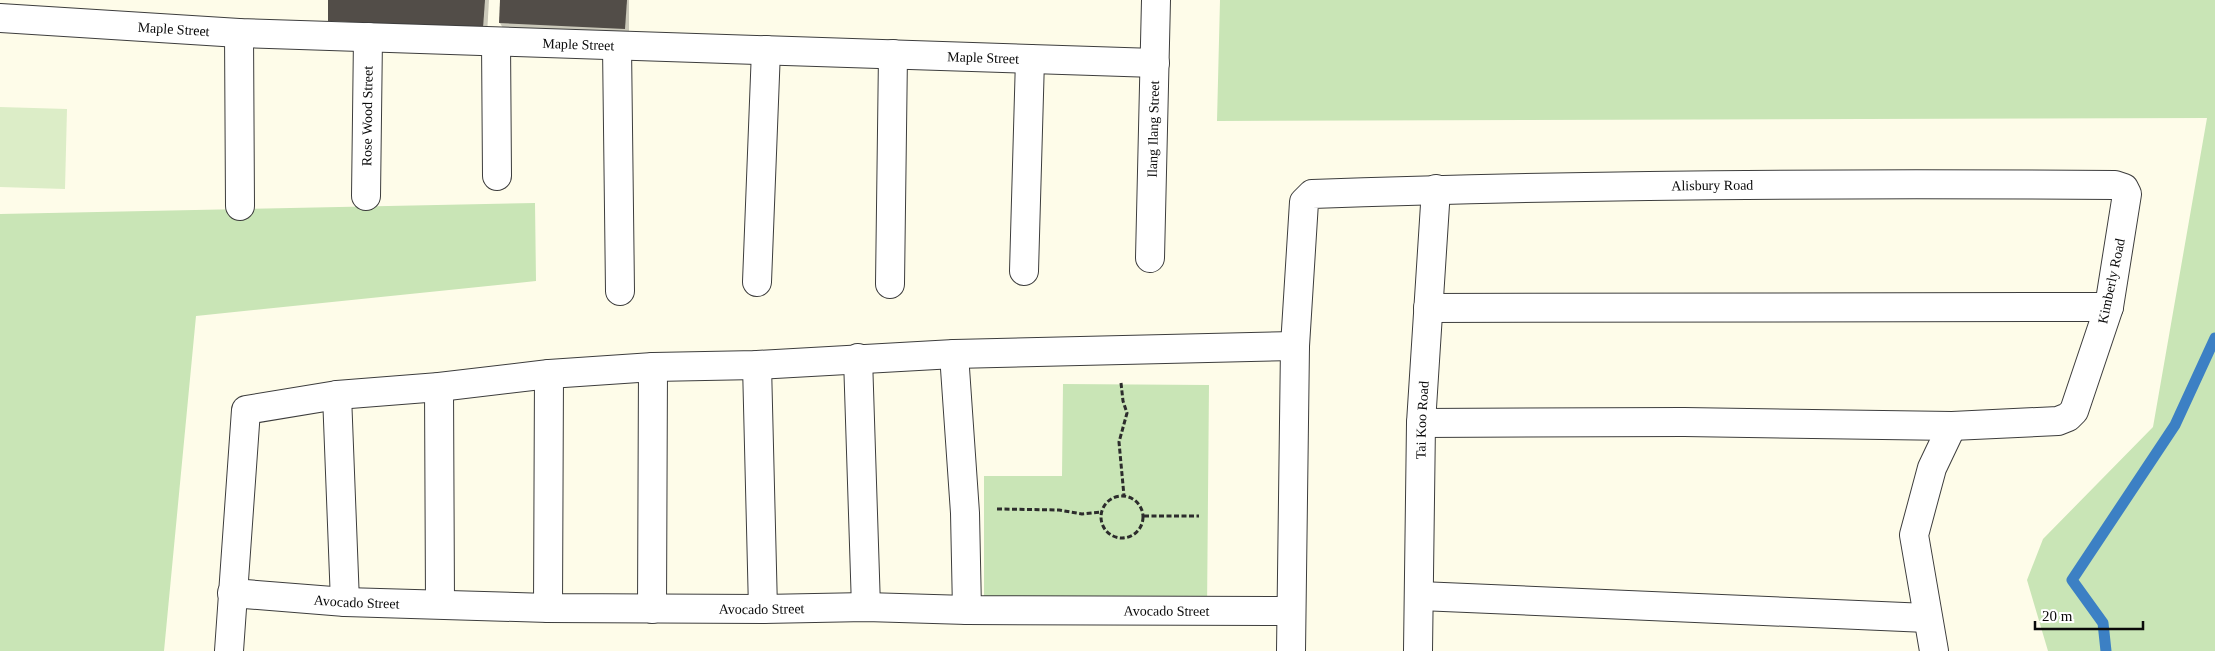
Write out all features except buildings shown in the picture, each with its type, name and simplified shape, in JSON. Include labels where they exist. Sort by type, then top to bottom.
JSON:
[{"type":"street","name":"Ilang Ilang Street","points":[[1150,258],[1156,0]]},
{"type":"street","name":"Maple Street","points":[[0,18],[239,32],[1155,63]]},
{"type":"street","points":[[239,32],[240,206]]},
{"type":"street","name":"Rose Wood Street","points":[[366,196],[368,37]]},
{"type":"street","points":[[496,42],[497,176]]},
{"type":"street","points":[[617,46],[620,292]]},
{"type":"street","points":[[757,282],[766,50]]},
{"type":"street","points":[[890,284],[893,54]]},
{"type":"street","points":[[1024,271],[1030,59]]},
{"type":"street","name":"Alisbury Road","points":[[1295,346],[1304,202],[1312,194],[1436,189],[1901,183],[2116,186],[2124,188]]},
{"type":"street","name":"Kimberly Road","points":[[1952,426],[2058,421],[2068,417],[2074,411],[2109,306],[2127,200],[2124,188]]},
{"type":"street","name":"Tai Koo Road","points":[[1418,651],[1421,423],[1436,189]]},
{"type":"street","points":[[1428,308],[2109,306]]},
{"type":"street","points":[[228,651],[246,410],[337,395],[439,387],[550,374],[653,367],[757,365],[954,354],[1295,346],[1291,651]]},
{"type":"street","points":[[954,354],[965,514],[966,610]]},
{"type":"street","points":[[858,358],[866,607]]},
{"type":"street","points":[[757,365],[763,609]]},
{"type":"street","points":[[652,608],[653,367]]},
{"type":"street","points":[[548,608],[550,374]]},
{"type":"street","points":[[439,387],[440,604]]},
{"type":"street","points":[[337,395],[345,602]]},
{"type":"street","points":[[1421,423],[1791,422],[1952,426],[1932,468],[1914,535],[1934,651]]},
{"type":"street","name":"Avocado Street","points":[[232,593],[345,602],[548,608],[763,609],[866,607],[966,610],[1291,611]]},
{"type":"street","points":[[1420,596],[1927,618]]},
{"type":"path","points":[[1119,350],[1122,401],[1127,413],[1119,442],[1124,496]]},
{"type":"path","points":[[1124,496],[1138,502],[1144,516],[1140,529],[1133,536],[1121,538],[1109,534],[1104,528],[1101,512],[1108,502],[1124,496]]},
{"type":"path","points":[[965,514],[996,509],[1060,510],[1082,514],[1101,512]]},
{"type":"path","points":[[1144,516],[1199,516]]},
{"type":"green space","points":[[1220,0],[2215,0],[2215,651],[2048,651],[2027,580],[2043,539],[2153,427],[2207,118],[1217,121]]},
{"type":"green space","points":[[0,107],[67,109],[65,189],[0,187]]},
{"type":"green space","points":[[535,203],[536,281],[196,316],[164,651],[0,651],[0,214]]},
{"type":"green space","points":[[1063,384],[1209,385],[1207,610],[984,609],[984,476],[1062,476]]},
{"type":"waterway","points":[[2106,651],[2103,623],[2072,580],[2175,425],[2215,338]]}]
